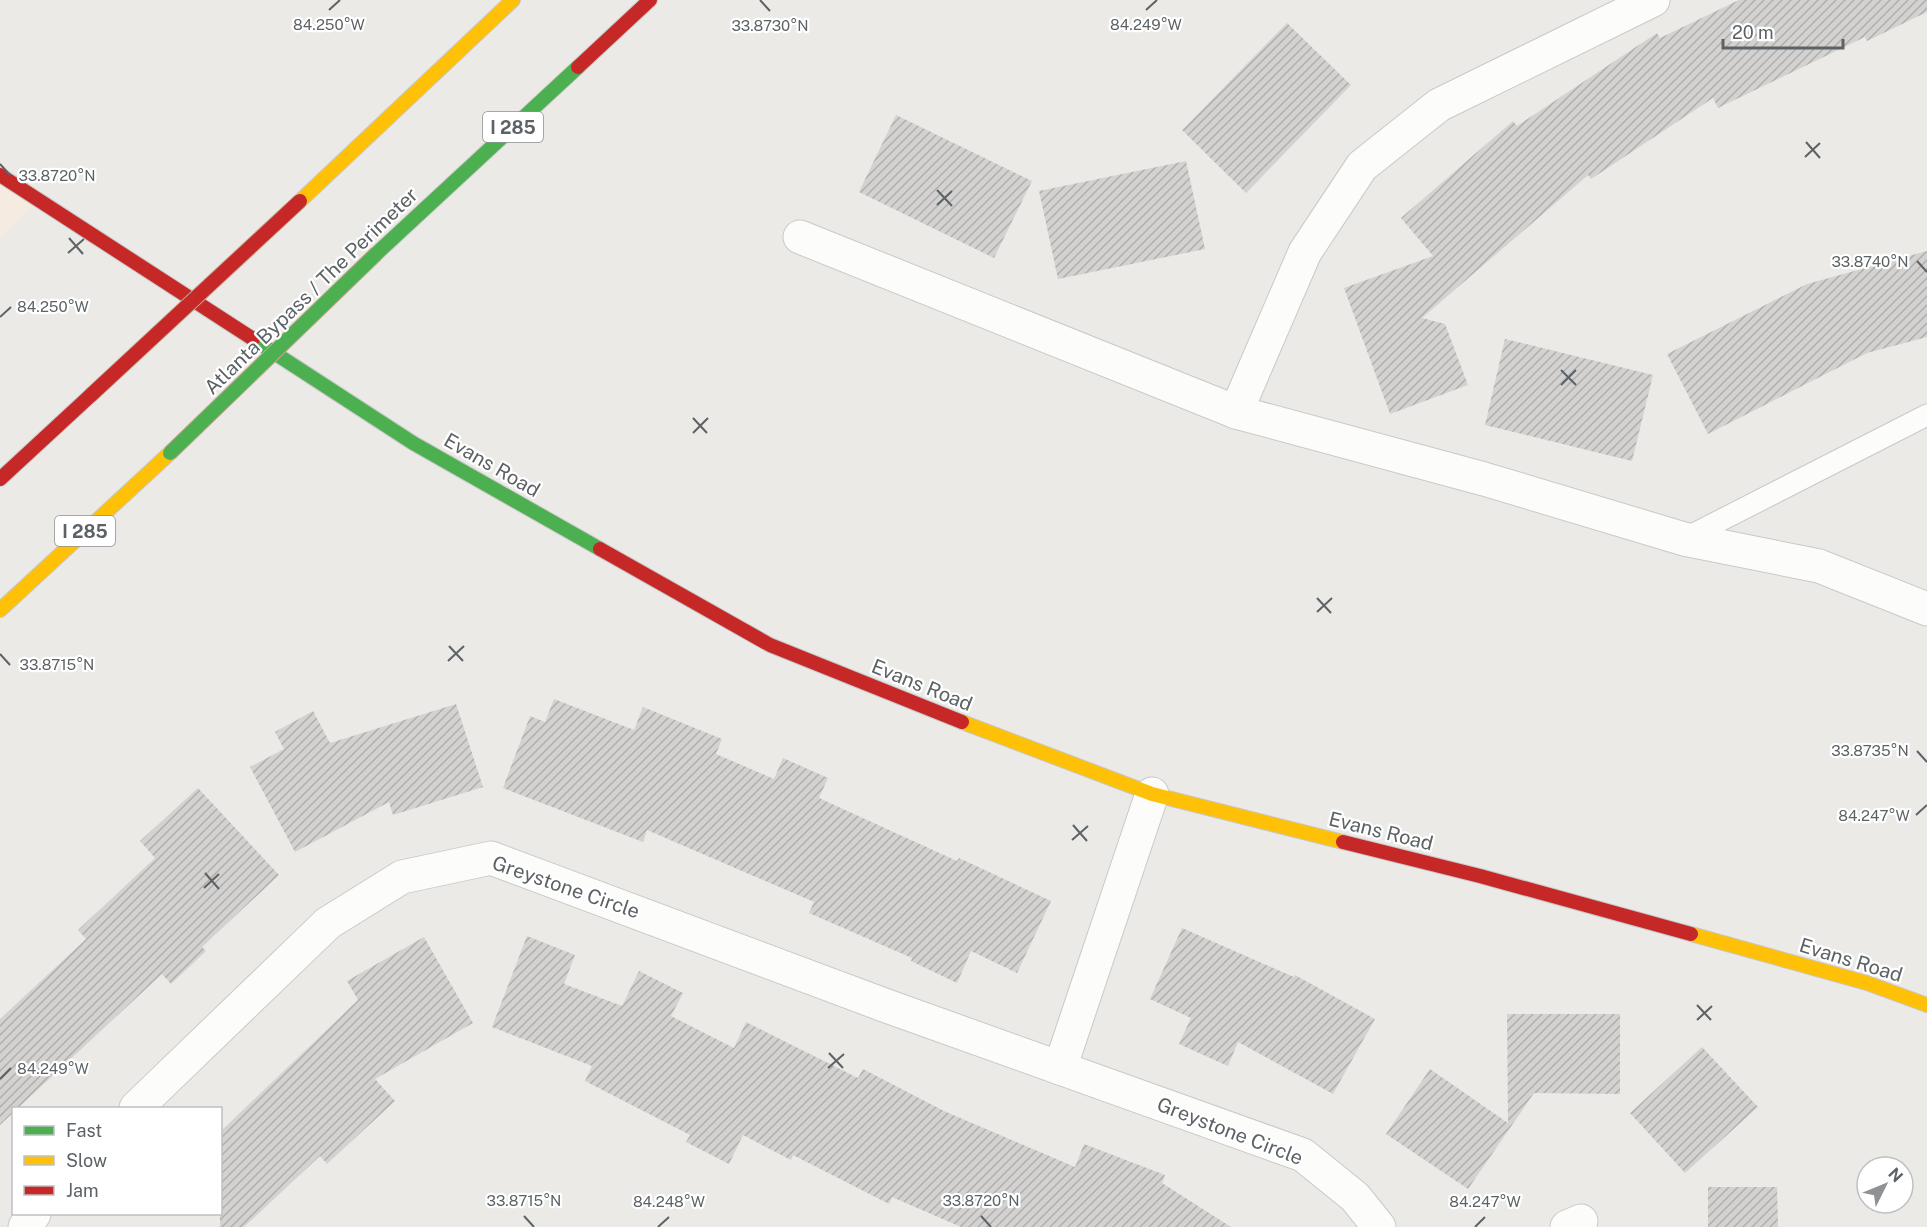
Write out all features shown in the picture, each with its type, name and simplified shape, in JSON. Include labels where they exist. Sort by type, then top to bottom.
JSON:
[{"type":"main road","points":[[0,479],[513,0]]},
{"type":"main road","name":"Atlanta Bypass / The Perimeter","points":[[0,610],[170,453],[376,254],[650,0]]},
{"type":"main road","name":"Evans Road","points":[[0,175],[413,443],[770,645],[1052,758],[1152,794],[1480,876],[1856,980],[1927,1005]]},
{"type":"street","points":[[1236,412],[1305,252],[1362,166],[1439,105],[1653,0]]},
{"type":"street","points":[[800,237],[1236,412],[1484,479],[1684,539],[1819,566],[1927,609]]},
{"type":"street","points":[[1060,1068],[1152,794]]},
{"type":"street","name":"Greystone Circle","points":[[137,1107],[328,923],[402,878],[491,858],[884,1005],[1303,1155],[1355,1197],[1379,1227]]},
{"type":"lane","points":[[1684,539],[1927,415]]},
{"type":"shaded area","points":[[0,166],[36,201],[0,239]]},
{"type":"building","points":[[1739,0],[1927,0],[1927,12],[1867,41],[1865,37],[1718,108],[1713,98],[1591,179],[1588,175],[1422,318],[1445,324],[1468,385],[1390,414],[1344,288],[1433,256],[1401,218],[1513,121],[1517,126],[1657,33],[1660,38]]},
{"type":"building","points":[[1287,23],[1351,85],[1246,193],[1182,130]]},
{"type":"building","points":[[896,115],[1032,181],[994,258],[859,192]]},
{"type":"building","points":[[1186,161],[1205,249],[1058,279],[1039,191]]},
{"type":"building","points":[[1927,251],[1927,337],[1867,353],[1708,434],[1667,354],[1807,284]]},
{"type":"building","points":[[1505,339],[1653,375],[1632,461],[1485,425]]},
{"type":"building","points":[[554,699],[634,730],[643,707],[722,739],[716,754],[774,779],[783,758],[828,778],[819,798],[957,861],[959,858],[1051,901],[1017,973],[971,951],[957,983],[911,961],[912,958],[809,913],[814,902],[647,830],[643,842],[503,788],[530,716],[545,722]]},
{"type":"building","points":[[456,704],[483,787],[393,815],[389,802],[295,852],[250,767],[284,749],[275,732],[313,711],[330,743]]},
{"type":"building","points":[[198,788],[279,875],[202,947],[206,951],[171,984],[162,974],[19,1107],[12,1107],[12,1114],[0,1125],[0,1019],[86,939],[78,930],[155,858],[140,841]]},
{"type":"building","points":[[1182,928],[1294,977],[1295,975],[1375,1019],[1333,1094],[1238,1042],[1228,1066],[1179,1044],[1191,1018],[1150,999]]},
{"type":"building","points":[[527,936],[575,955],[564,984],[622,1006],[639,971],[683,993],[671,1016],[734,1048],[746,1022],[858,1078],[863,1069],[944,1111],[1075,1167],[1084,1144],[1165,1175],[1162,1183],[1231,1227],[961,1227],[892,1197],[889,1204],[793,1155],[791,1160],[743,1135],[729,1164],[686,1142],[690,1135],[585,1081],[592,1066],[492,1027]]},
{"type":"building","points":[[424,937],[473,1023],[375,1079],[395,1101],[327,1164],[320,1156],[244,1227],[220,1227],[222,1130],[358,1000],[347,981]]},
{"type":"building","points":[[1507,1014],[1620,1014],[1620,1094],[1534,1093],[1468,1189],[1386,1134],[1430,1069],[1508,1123]]},
{"type":"building","points":[[1702,1047],[1758,1107],[1685,1173],[1630,1113]]},
{"type":"building","points":[[1708,1187],[1777,1187],[1778,1227],[1708,1227]]},
{"type":"traffic: fast","points":[[376,254],[578,67]]},
{"type":"traffic: fast","points":[[170,453],[376,254]]},
{"type":"traffic: fast","points":[[253,339],[413,443],[600,549]]},
{"type":"traffic: slow","points":[[300,201],[513,0]]},
{"type":"traffic: slow","points":[[0,610],[170,453]]},
{"type":"traffic: slow","points":[[962,722],[1152,794],[1343,842]]},
{"type":"traffic: slow","points":[[1691,934],[1867,983],[1927,1005]]},
{"type":"traffic: jam","points":[[578,67],[650,0]]},
{"type":"traffic: jam","points":[[0,175],[253,339]]},
{"type":"traffic: jam","points":[[91,395],[300,201]]},
{"type":"traffic: jam","points":[[0,479],[91,395]]},
{"type":"traffic: jam","points":[[600,549],[770,645],[962,722]]},
{"type":"traffic: jam","points":[[1343,842],[1480,876],[1691,934]]}]
